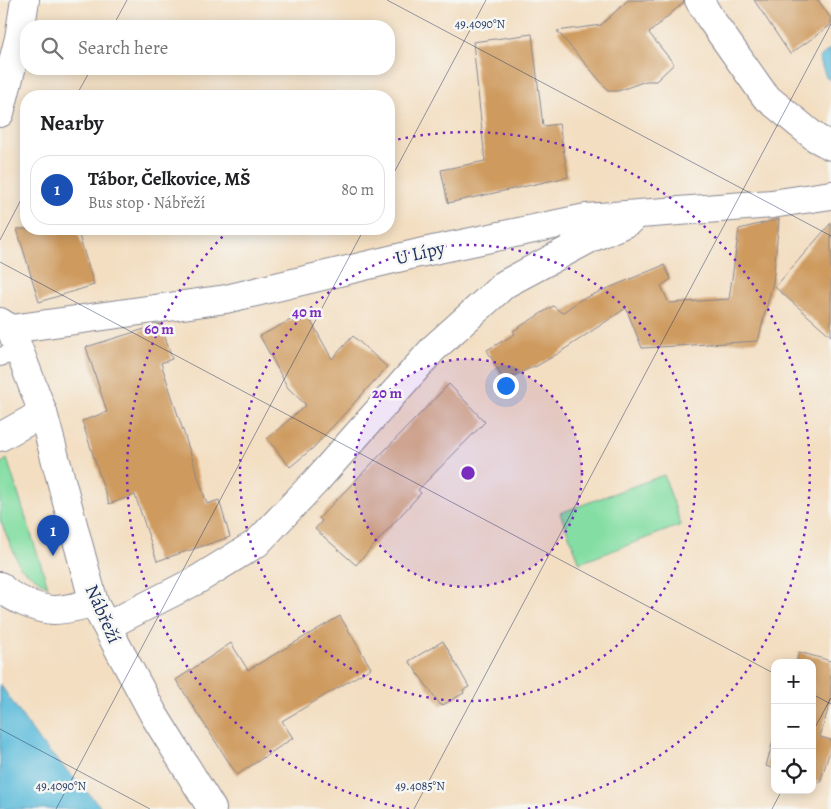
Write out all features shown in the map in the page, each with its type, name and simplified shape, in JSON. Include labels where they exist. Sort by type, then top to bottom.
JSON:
[{"type":"street","points":[[21,20],[25,0]]},
{"type":"street","points":[[699,0],[765,96],[816,138],[831,146]]},
{"type":"street","points":[[0,113],[20,27]]},
{"type":"street","name":"U Lípy","points":[[8,339],[226,298],[419,253],[586,218],[772,204],[831,195]]},
{"type":"street","points":[[107,626],[197,580],[257,543],[323,473],[434,348],[505,284],[591,238],[648,213]]},
{"type":"street","name":"Nábřeží","points":[[8,339],[43,413],[94,603],[154,715],[212,809]]},
{"type":"street","points":[[0,437],[43,413]]},
{"type":"street","points":[[0,586],[3,590],[25,603],[54,610],[94,603]]},
{"type":"green space","points":[[7,459],[48,587],[20,567],[0,520],[0,464]]},
{"type":"green space","points":[[664,475],[681,525],[580,563],[560,513]]},
{"type":"water","points":[[831,48],[831,81],[826,77],[819,58]]},
{"type":"water","points":[[0,684],[39,741],[103,809],[0,809]]},
{"type":"building","points":[[628,0],[683,0],[684,2],[649,33],[674,64],[656,81],[646,81],[618,91],[609,91],[557,31],[601,25]]},
{"type":"building","points":[[754,0],[818,0],[831,19],[831,25],[790,54]]},
{"type":"building","points":[[532,34],[543,126],[559,124],[568,177],[448,203],[441,170],[485,161],[473,42]]},
{"type":"building","points":[[779,219],[773,282],[758,341],[642,348],[626,308],[559,353],[535,367],[504,381],[487,350],[515,334],[513,331],[553,306],[562,313],[580,300],[664,265],[671,279],[661,286],[669,303],[729,299],[739,229]]},
{"type":"building","points":[[831,223],[831,336],[775,287]]},
{"type":"building","points":[[17,229],[20,229],[20,235],[79,235],[94,285],[39,302]]},
{"type":"building","points":[[306,312],[332,359],[353,336],[387,367],[313,448],[290,467],[267,439],[306,405],[288,388],[260,336]]},
{"type":"building","points":[[161,324],[172,359],[161,363],[207,504],[219,500],[230,537],[157,561],[135,495],[109,504],[82,421],[107,412],[86,347]]},
{"type":"building","points":[[449,384],[485,422],[418,490],[421,493],[356,565],[315,529],[322,521],[319,518]]},
{"type":"building","points":[[340,616],[371,668],[282,721],[293,738],[237,775],[176,680],[231,643],[248,670]]},
{"type":"building","points":[[443,641],[469,687],[463,690],[464,693],[441,706],[409,661]]},
{"type":"building","points":[[799,652],[831,661],[831,699],[820,737],[831,740],[831,747],[820,783],[816,782],[816,659],[797,659]]},
{"type":"building","points":[[771,748],[771,768],[766,766]]},
{"type":"place","name":"Tábor, Čelkovice, MŠ","points":[[53,556]]}]
